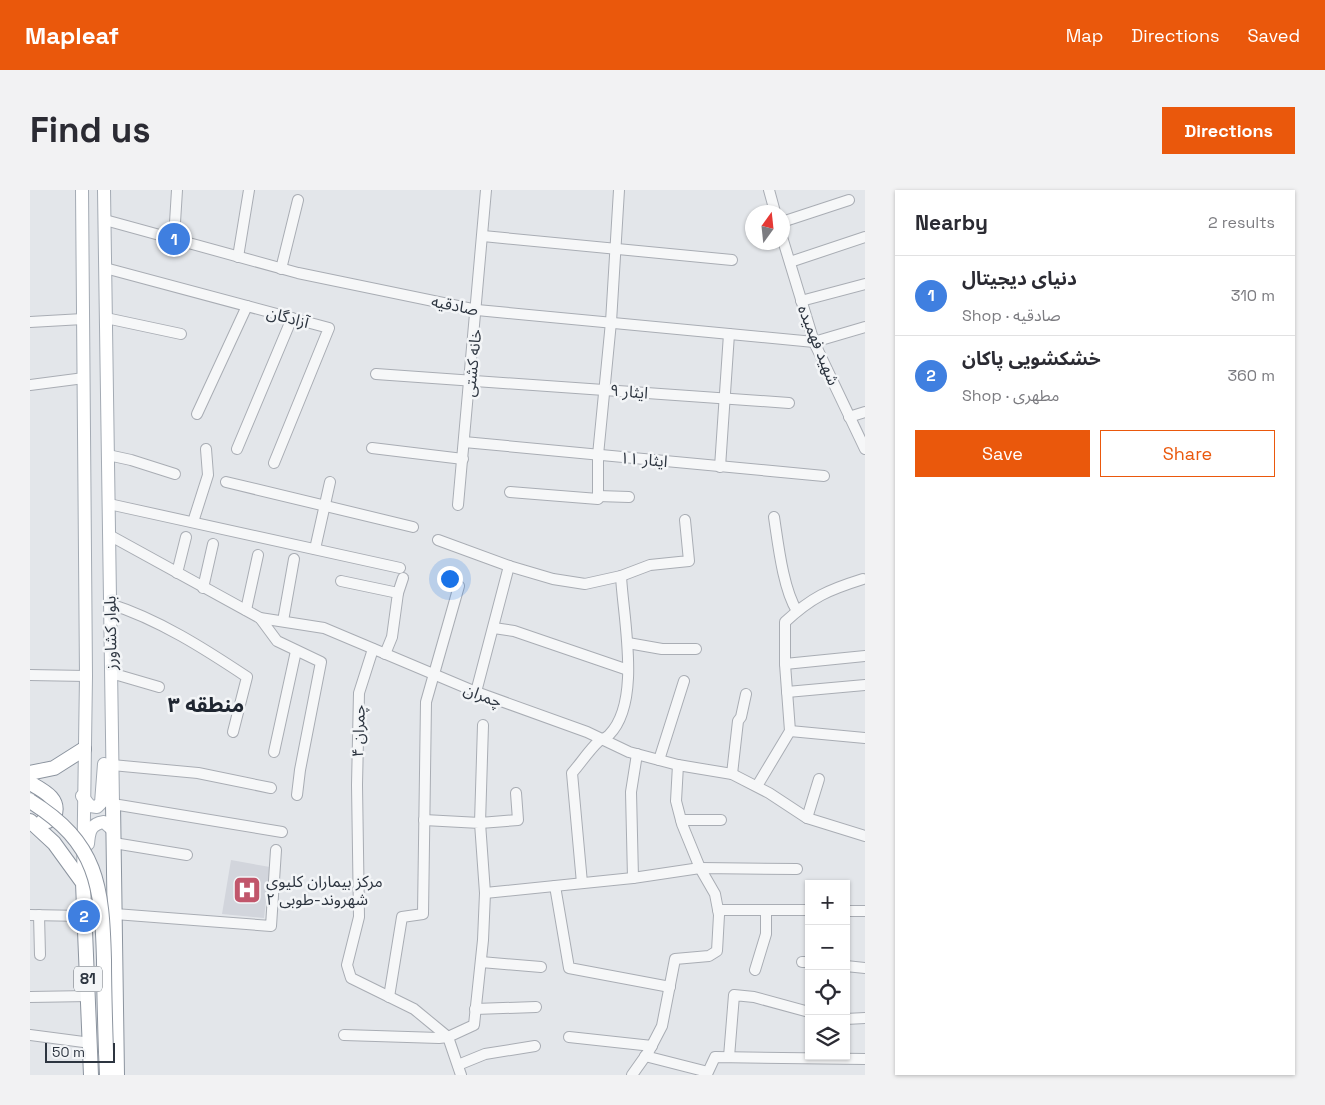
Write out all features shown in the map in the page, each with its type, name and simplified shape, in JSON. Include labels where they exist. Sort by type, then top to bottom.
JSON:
[{"type":"highway","points":[[30,773],[54,768],[84,749]]},
{"type":"highway","points":[[30,783],[51,796],[55,803],[56,811],[54,817],[48,821],[30,820]]},
{"type":"highway","name":"81","points":[[30,800],[48,812],[76,839],[95,874],[103,916],[107,1075]]},
{"type":"highway","name":"بلوار کشاورز","points":[[113,804],[118,1075]]},
{"type":"highway","name":"81","points":[[30,820],[54,843],[82,883],[92,1075]]},
{"type":"main road","name":"بلوار کشاورز","points":[[82,190],[86,676],[82,796],[82,883]]},
{"type":"main road","name":"بلوار کشاورز","points":[[104,190],[113,804]]},
{"type":"main road","points":[[82,796],[90,806],[97,807],[101,803],[106,734],[111,708]]},
{"type":"main road","points":[[82,883],[89,830],[93,826],[104,822],[114,837]]},
{"type":"street","points":[[174,239],[177,190]]},
{"type":"street","points":[[238,257],[249,190]]},
{"type":"street","name":"خانه کشتی","points":[[458,505],[477,310],[486,190]]},
{"type":"street","points":[[598,496],[598,455],[611,322],[619,190]]},
{"type":"street","points":[[769,190],[773,205]]},
{"type":"street","points":[[281,268],[298,200]]},
{"type":"street","points":[[790,219],[849,200]]},
{"type":"street","name":"صادقیه","points":[[105,220],[281,268],[477,310],[814,342]]},
{"type":"street","points":[[483,236],[615,247],[732,260]]},
{"type":"street","points":[[790,262],[865,237]]},
{"type":"street","name":"شهید فهمیده","points":[[786,250],[814,342],[865,449]]},
{"type":"street","name":"آزادگان","points":[[105,268],[329,328],[274,463]]},
{"type":"street","points":[[801,301],[865,284]]},
{"type":"street","points":[[197,414],[247,306]]},
{"type":"street","points":[[106,318],[181,334]]},
{"type":"street","points":[[236,448],[292,318]]},
{"type":"street","points":[[30,322],[83,319]]},
{"type":"street","points":[[814,342],[865,327]]},
{"type":"street","points":[[720,467],[729,334]]},
{"type":"street","name":"ایثار ۹","points":[[376,374],[470,379],[788,403]]},
{"type":"street","points":[[30,385],[84,378]]},
{"type":"street","points":[[850,417],[865,412]]},
{"type":"street","name":"ایثار ۱۱","points":[[464,442],[824,476]]},
{"type":"street","points":[[372,448],[462,459]]},
{"type":"street","points":[[193,522],[208,475],[206,449]]},
{"type":"street","points":[[108,455],[175,474]]},
{"type":"street","points":[[226,482],[413,527]]},
{"type":"street","points":[[315,550],[330,482]]},
{"type":"street","points":[[510,492],[598,499],[598,496],[629,497]]},
{"type":"street","points":[[108,504],[400,568]]},
{"type":"street","points":[[774,517],[779,550],[792,603],[797,611]]},
{"type":"street","points":[[438,540],[509,566],[553,579],[585,584],[622,576],[650,565],[689,561],[685,520]]},
{"type":"street","name":"چمران","points":[[109,535],[260,618],[324,628],[476,692],[587,732],[600,740],[637,754],[678,765],[732,774],[757,786],[807,818],[865,836]]},
{"type":"street","points":[[177,573],[186,537]]},
{"type":"street","points":[[203,588],[213,544]]},
{"type":"street","points":[[246,610],[258,555]]},
{"type":"street","points":[[283,621],[294,559]]},
{"type":"street","points":[[476,692],[509,566]]},
{"type":"street","points":[[582,883],[572,773],[600,740],[608,736],[622,715],[628,681],[628,642],[622,576]]},
{"type":"street","points":[[385,654],[392,636],[398,593],[403,578]]},
{"type":"street","points":[[757,786],[790,731],[785,664],[785,622],[806,602],[830,590],[863,579]]},
{"type":"street","points":[[341,581],[398,593]]},
{"type":"street","points":[[389,997],[402,917],[423,914],[426,702],[432,674],[459,586]]},
{"type":"street","points":[[110,604],[129,610],[219,659],[247,677],[233,732]]},
{"type":"street","points":[[260,618],[277,641],[321,662],[300,770],[298,795]]},
{"type":"street","points":[[494,628],[514,631],[628,670]]},
{"type":"street","points":[[628,642],[662,649],[696,649]]},
{"type":"street","name":"چمران ۴","points":[[373,649],[359,692],[357,816],[359,917],[347,964],[351,978],[414,1009],[448,1037]]},
{"type":"street","points":[[274,752],[296,651]]},
{"type":"street","points":[[785,664],[865,656]]},
{"type":"street","points":[[111,673],[159,687]]},
{"type":"street","points":[[30,674],[86,676]]},
{"type":"street","points":[[659,760],[684,682]]},
{"type":"street","points":[[787,692],[865,685]]},
{"type":"street","points":[[732,774],[738,721],[742,718],[746,694]]},
{"type":"street","points":[[344,1035],[402,1038],[448,1037],[474,1025],[481,962],[485,893],[480,824],[483,725]]},
{"type":"street","points":[[790,731],[865,738]]},
{"type":"street","points":[[633,878],[631,792],[637,754]]},
{"type":"street","points":[[112,765],[198,774],[272,788]]},
{"type":"street","points":[[632,1075],[652,1046],[662,1026],[675,958],[709,956],[717,951],[718,910],[715,894],[700,868],[681,820],[676,801],[678,765]]},
{"type":"street","points":[[807,818],[819,779]]},
{"type":"street","points":[[424,820],[480,824],[518,820],[516,793]]},
{"type":"street","points":[[113,804],[282,832]]},
{"type":"street","points":[[681,820],[721,820]]},
{"type":"street","points":[[114,837],[187,855]]},
{"type":"street","points":[[115,914],[271,926],[276,850]]},
{"type":"street","points":[[485,893],[633,878],[700,868],[797,869]]},
{"type":"street","points":[[555,886],[569,968],[670,987]]},
{"type":"street","points":[[718,910],[805,910]]},
{"type":"street","points":[[755,970],[766,934],[766,910]]},
{"type":"street","points":[[850,910],[865,911]]},
{"type":"street","points":[[40,955],[34,915],[85,916]]},
{"type":"street","points":[[481,962],[540,967]]},
{"type":"street","points":[[850,966],[865,968]]},
{"type":"street","points":[[729,1057],[734,995],[754,997],[805,1011]]},
{"type":"street","points":[[30,996],[89,996]]},
{"type":"street","points":[[476,1009],[536,1007]]},
{"type":"street","points":[[850,1019],[865,1018]]},
{"type":"street","points":[[30,1035],[91,1043]]},
{"type":"street","points":[[448,1037],[460,1070],[485,1054],[535,1046]]},
{"type":"street","points":[[569,1037],[652,1046]]},
{"type":"street","points":[[645,1056],[708,1072],[715,1057],[865,1059]]},
{"type":"shaded area","name":"مرکز بیماران کلیوی شهروند-طوبی ۲","points":[[231,860],[270,867],[264,918],[222,914]]},
{"type":"place","name":"دنیای دیجیتال","points":[[174,239]]},
{"type":"place","name":"مرکز بیماران کلیوی شهروند-طوبی ۲","points":[[247,890]]},
{"type":"place","name":"خشکشویی پاکان","points":[[84,916]]},
{"type":"district","name":"منطقه ۳","points":[[206,705]]}]
